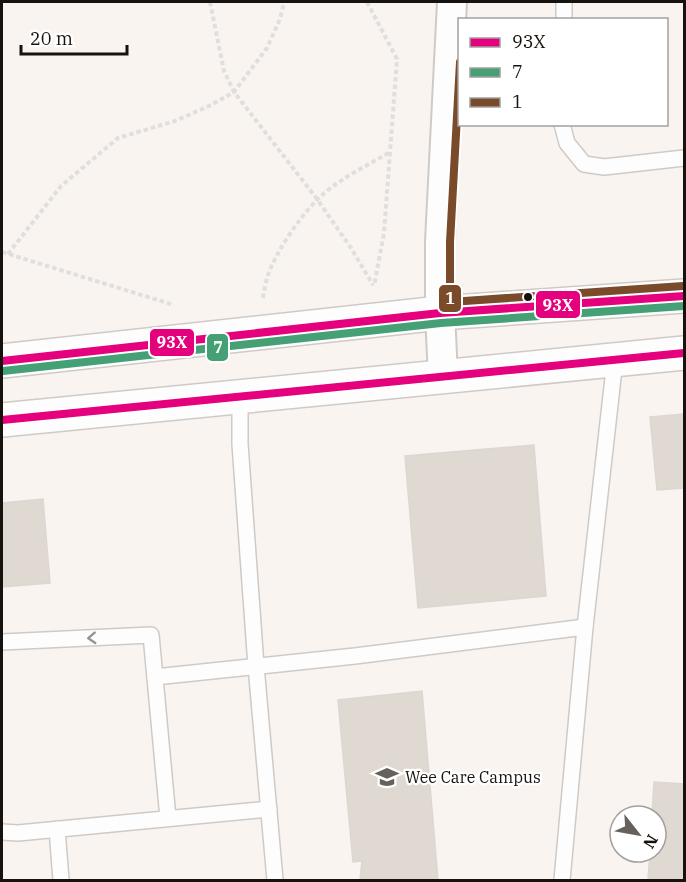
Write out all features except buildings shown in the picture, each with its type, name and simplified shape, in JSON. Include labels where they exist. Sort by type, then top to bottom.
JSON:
[{"type":"main road","points":[[2,361],[440,313],[684,296]]},
{"type":"main road","points":[[2,420],[684,353]]},
{"type":"street","points":[[443,377],[440,242],[452,2]]},
{"type":"lane","points":[[564,2],[564,18]]},
{"type":"lane","points":[[563,126],[567,143],[584,164],[604,167],[684,158]]},
{"type":"lane","points":[[562,880],[585,627],[615,360]]},
{"type":"lane","points":[[240,397],[240,444],[256,666],[275,880]]},
{"type":"lane","points":[[155,677],[585,627]]},
{"type":"lane","points":[[2,642],[151,635],[168,818]]},
{"type":"lane","points":[[2,832],[18,833],[269,809]]},
{"type":"lane","points":[[57,829],[61,880]]},
{"type":"path","points":[[210,2],[224,71],[234,92],[317,199],[351,248],[374,287]]},
{"type":"path","points":[[8,254],[61,186],[118,138],[175,121],[234,92],[267,48],[280,19],[284,2]]},
{"type":"path","points":[[367,2],[397,59],[384,233],[374,287]]},
{"type":"path","points":[[274,297],[262,298],[268,273],[300,218],[317,199],[390,152]]},
{"type":"path","points":[[2,252],[175,306]]},
{"type":"path","points":[[363,289],[374,287]]},
{"type":"transit line","name":"1","points":[[458,98],[450,242],[450,302],[683,286]]},
{"type":"transit line","name":"93X","points":[[2,361],[440,313],[684,296]]},
{"type":"transit line","name":"7","points":[[3,371],[441,323],[684,306]]},
{"type":"transit line","name":"93X","points":[[2,420],[684,353]]},
{"type":"place","name":"Wee Care Campus","points":[[387,777]]}]
